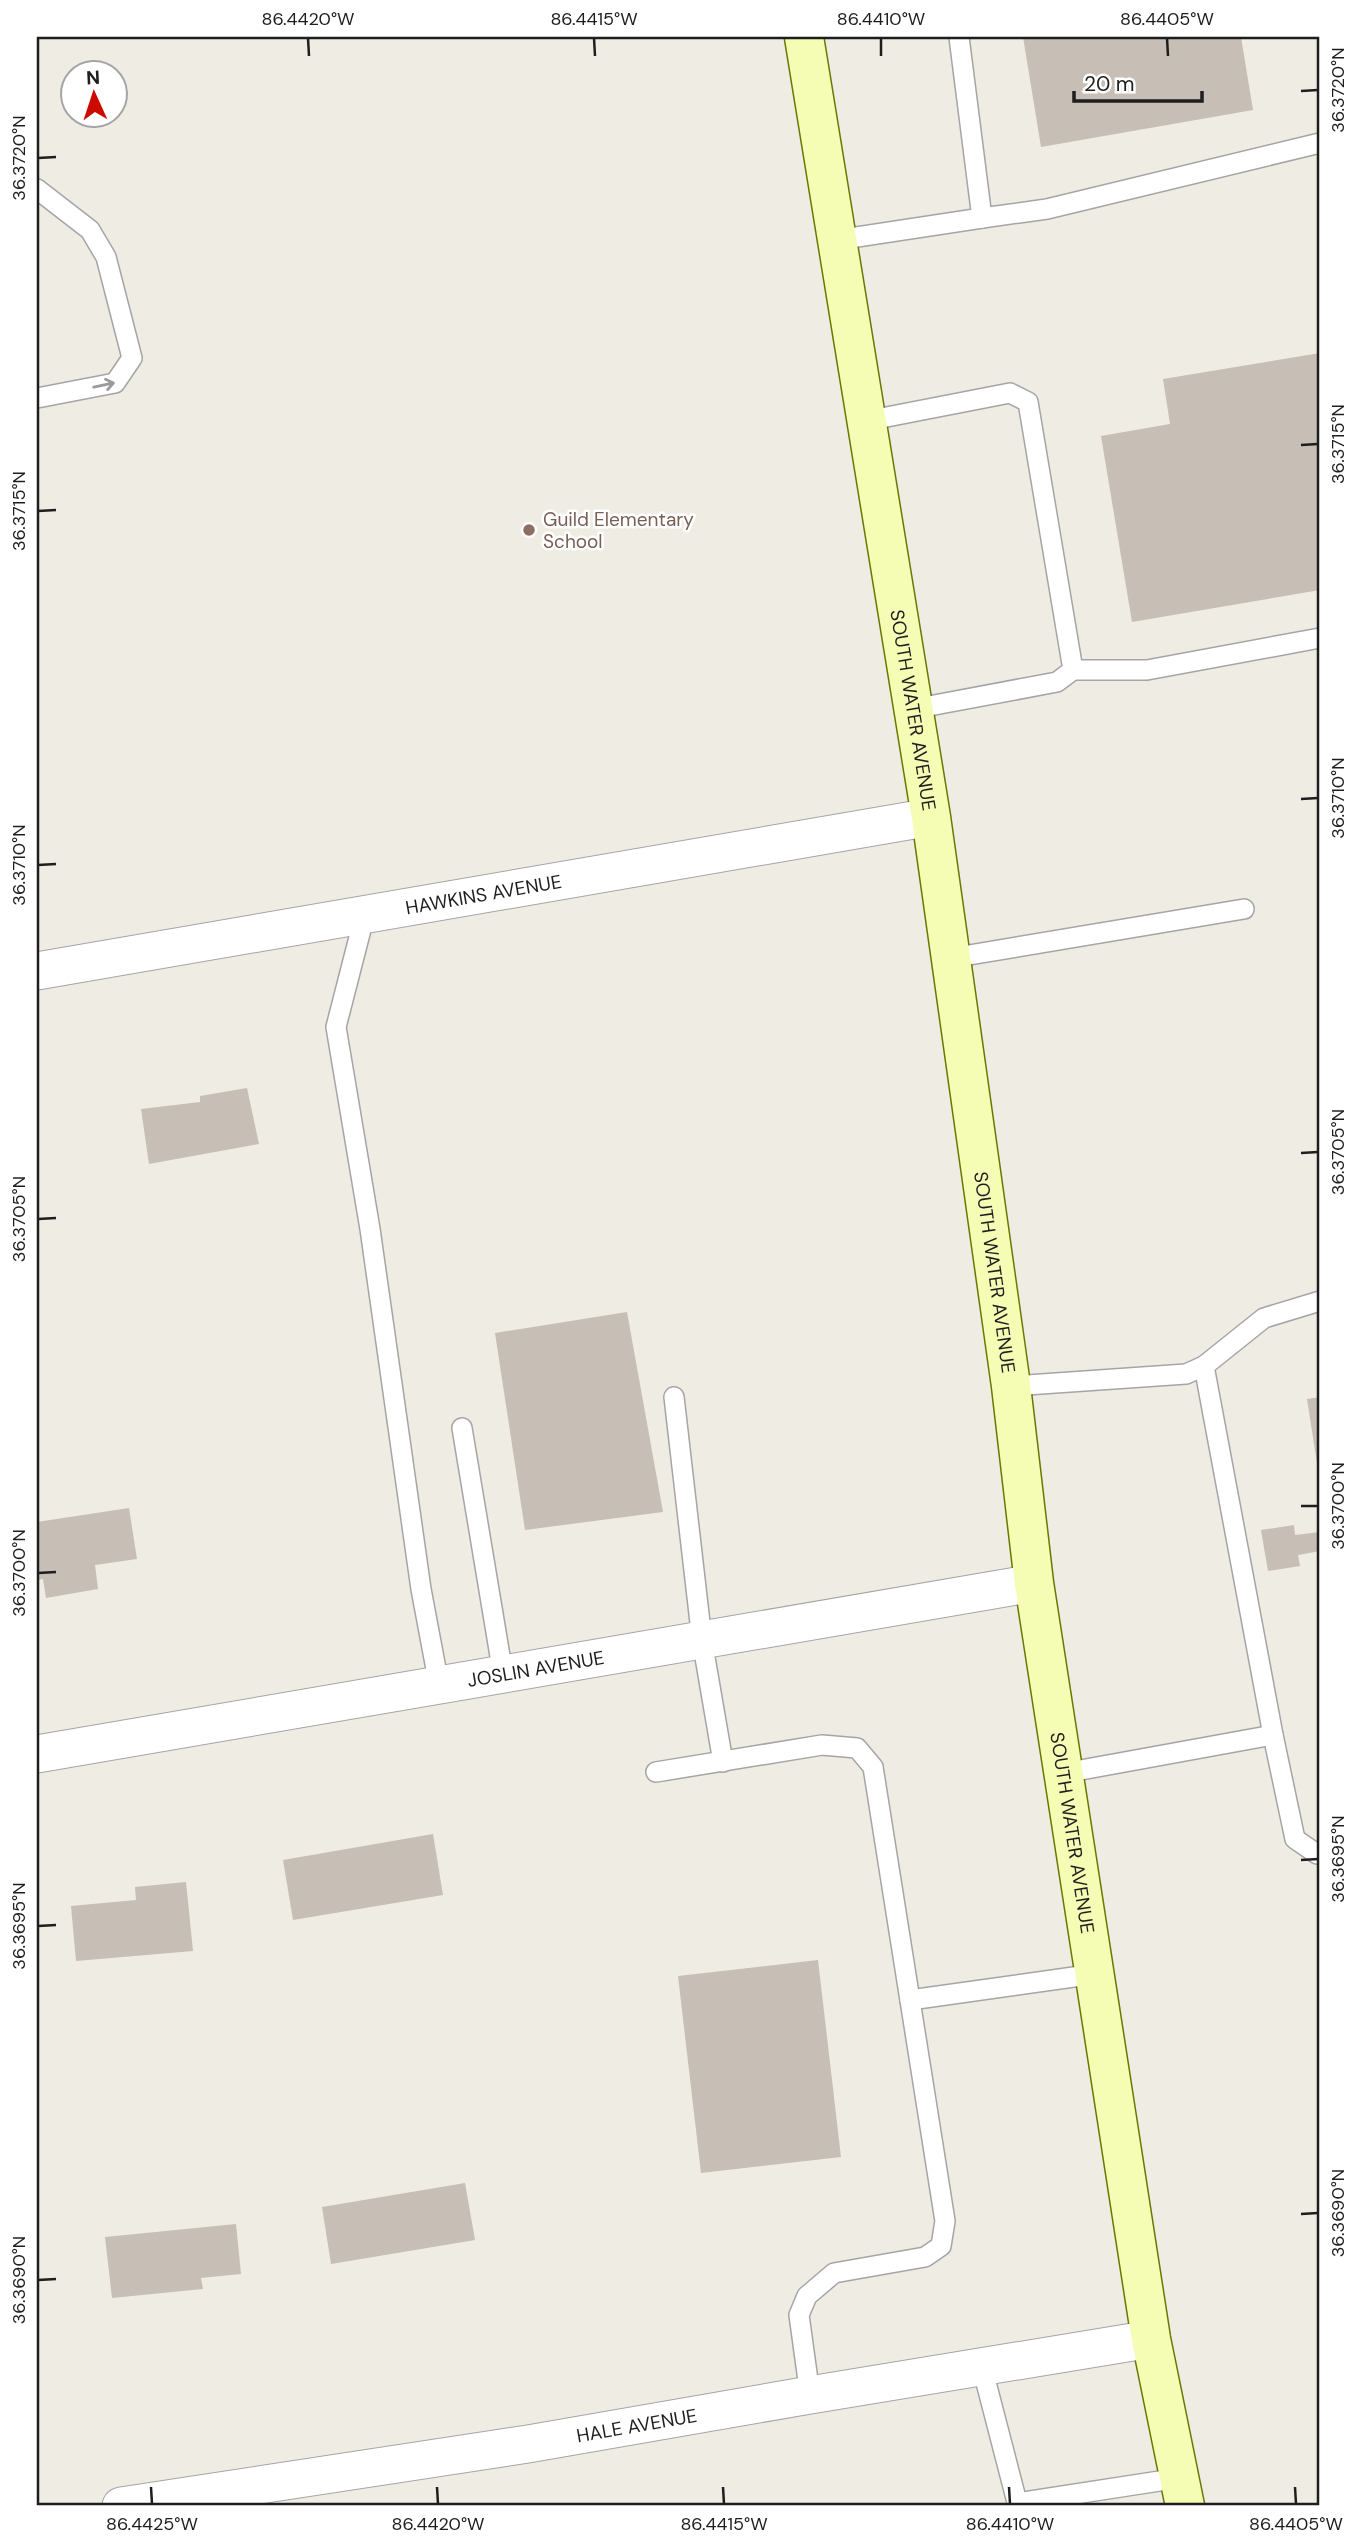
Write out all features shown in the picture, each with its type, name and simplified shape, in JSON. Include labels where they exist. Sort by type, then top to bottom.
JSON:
[{"type":"main road","name":"SOUTH WATER AVENUE","points":[[804,37],[951,958],[1011,1386],[1034,1583],[1151,2339],[1182,2492]]},
{"type":"street","name":"HAWKINS AVENUE","points":[[37,971],[930,817]]},
{"type":"street","name":"JOSLIN AVENUE","points":[[37,1754],[1034,1583]]},
{"type":"street","name":"HALE AVENUE","points":[[121,2506],[528,2444],[1151,2339]]},
{"type":"lane","points":[[959,37],[982,218]]},
{"type":"lane","points":[[837,240],[1047,209],[1320,143]]},
{"type":"lane","points":[[37,189],[90,230],[106,257],[132,358],[115,383],[37,398]]},
{"type":"lane","points":[[866,421],[1010,393],[1028,402],[1073,670]]},
{"type":"lane","points":[[913,709],[1057,682],[1073,670],[1147,670],[1320,638]]},
{"type":"lane","points":[[951,958],[1244,909]]},
{"type":"lane","points":[[365,915],[336,1027],[370,1229],[421,1589],[439,1685]]},
{"type":"lane","points":[[1011,1386],[1186,1374],[1204,1366],[1264,1318],[1320,1301]]},
{"type":"lane","points":[[1204,1366],[1295,1839],[1317,1854],[1320,1853]]},
{"type":"lane","points":[[674,1397],[702,1640],[723,1762]]},
{"type":"lane","points":[[463,1428],[503,1674]]},
{"type":"lane","points":[[1064,1773],[1273,1735]]},
{"type":"lane","points":[[656,1772],[822,1745],[858,1748],[873,1767],[945,2221],[941,2246],[925,2257],[834,2273],[807,2296],[799,2315],[810,2395]]},
{"type":"lane","points":[[910,2000],[1095,1974]]},
{"type":"lane","points":[[982,2367],[1017,2504],[1182,2492]]},
{"type":"building","points":[[1023,37],[1241,37],[1253,110],[1041,147]]},
{"type":"building","points":[[1320,353],[1320,590],[1132,622],[1101,436],[1170,424],[1163,379]]},
{"type":"building","points":[[247,1088],[259,1144],[149,1164],[141,1109],[200,1102],[200,1096]]},
{"type":"building","points":[[627,1312],[663,1512],[525,1530],[495,1333]]},
{"type":"building","points":[[1320,1397],[1320,1476],[1319,1476],[1307,1399]]},
{"type":"building","points":[[129,1508],[137,1559],[95,1565],[98,1589],[46,1598],[43,1579],[37,1580],[37,1522]]},
{"type":"building","points":[[1294,1525],[1295,1535],[1320,1532],[1320,1551],[1298,1555],[1300,1566],[1268,1571],[1261,1530]]},
{"type":"building","points":[[433,1834],[443,1895],[293,1920],[283,1860]]},
{"type":"building","points":[[186,1882],[193,1951],[76,1961],[71,1906],[136,1900],[135,1887]]},
{"type":"building","points":[[818,1960],[841,2157],[701,2173],[678,1976]]},
{"type":"building","points":[[465,2183],[475,2240],[331,2264],[322,2207]]},
{"type":"building","points":[[236,2224],[241,2274],[201,2278],[203,2289],[112,2298],[105,2237]]},
{"type":"place","name":"Guild Elementary School","points":[[529,530]]}]
